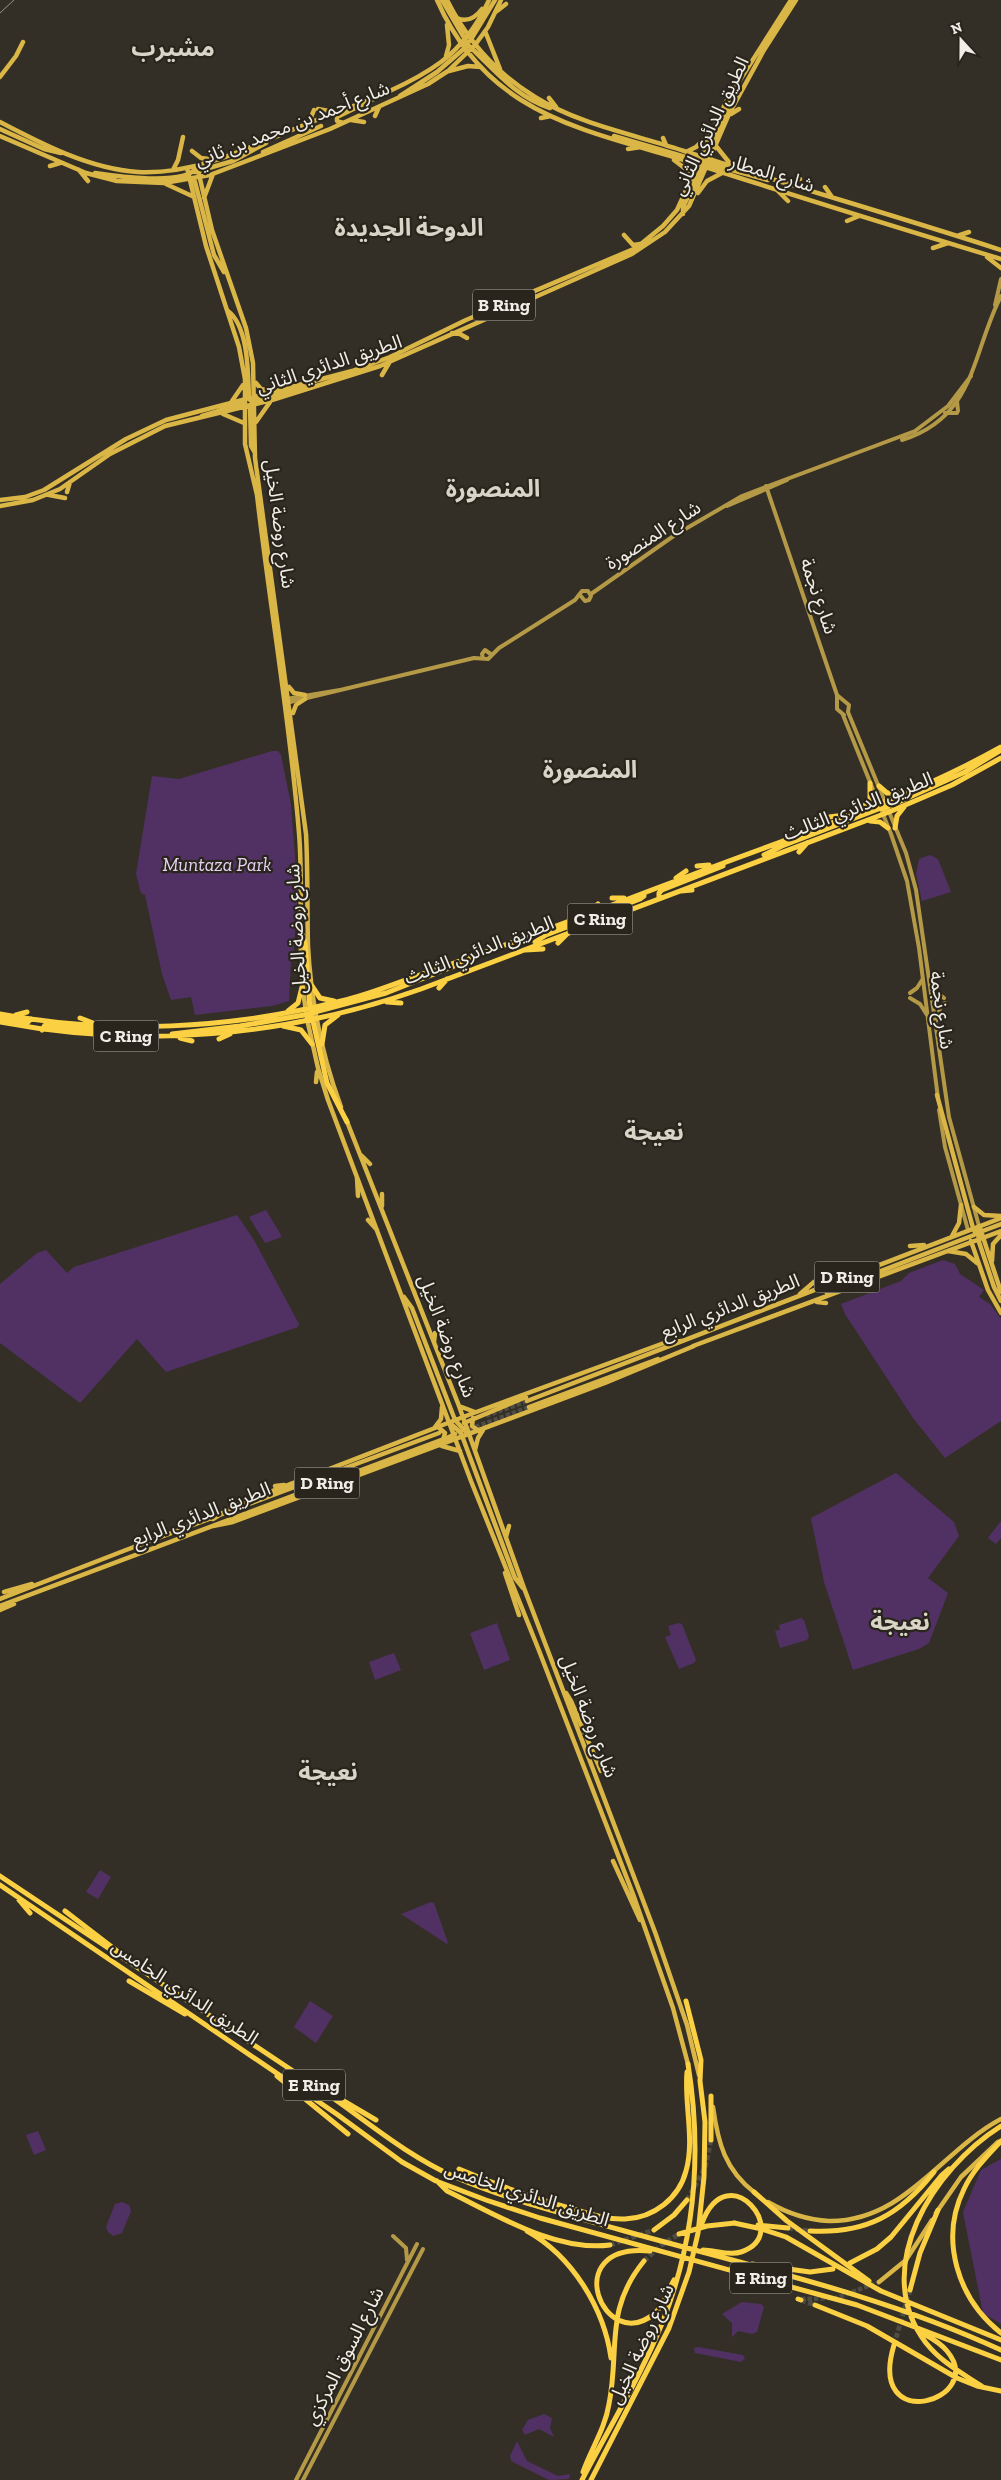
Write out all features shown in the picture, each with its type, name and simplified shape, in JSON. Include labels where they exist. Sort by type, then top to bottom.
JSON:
[{"type":"highway","points":[[753,862],[782,846],[880,809],[883,810],[887,807],[895,806],[956,776],[1001,748]]},
{"type":"highway","name":"الطريق الدائري الثالث","points":[[0,1022],[42,1030],[74,1033],[172,1037],[233,1032],[272,1026],[474,957],[851,814],[887,807],[908,792],[1001,748]]},
{"type":"highway","name":"الطريق الدائري الثالث","points":[[895,806],[907,804],[952,784],[1001,758]]},
{"type":"highway","points":[[860,811],[870,800],[870,783]]},
{"type":"highway","points":[[879,786],[889,794],[908,792]]},
{"type":"highway","points":[[895,828],[897,816],[907,804]]},
{"type":"highway","name":"الطريق الدائري الثالث","points":[[0,1014],[100,1026],[166,1027],[280,1014],[346,1011],[382,1001],[447,978],[864,821],[880,809]]},
{"type":"highway","points":[[829,817],[851,814]]},
{"type":"highway","points":[[864,821],[880,822],[888,828]]},
{"type":"highway","points":[[798,852],[808,842]]},
{"type":"highway","points":[[660,897],[659,893],[662,890],[711,872],[736,858]]},
{"type":"highway","points":[[697,866],[722,863]]},
{"type":"highway","points":[[672,882],[686,871]]},
{"type":"highway","points":[[673,892],[692,890]]},
{"type":"highway","points":[[531,946],[546,935],[642,898],[644,892]]},
{"type":"highway","points":[[612,898],[630,898]]},
{"type":"highway","points":[[583,916],[598,904]]},
{"type":"highway","points":[[558,943],[571,930]]},
{"type":"highway","points":[[302,933],[305,942],[311,1013],[327,1083],[347,1122]]},
{"type":"highway","points":[[517,951],[543,949]]},
{"type":"highway","points":[[157,1036],[240,1026],[360,1002],[411,985],[460,965],[474,957]]},
{"type":"highway","points":[[427,973],[431,966]]},
{"type":"highway","points":[[400,982],[407,974]]},
{"type":"highway","points":[[439,988],[447,978]]},
{"type":"highway","points":[[312,986],[321,998],[340,1002]]},
{"type":"highway","points":[[280,1014],[296,1005],[302,987]]},
{"type":"highway","points":[[382,1001],[401,1003]]},
{"type":"highway","points":[[322,1044],[326,1024],[346,1011]]},
{"type":"highway","points":[[12,1016],[27,1012]]},
{"type":"highway","points":[[0,1018],[27,1023],[31,1019]]},
{"type":"highway","points":[[80,1018],[100,1026]]},
{"type":"highway","points":[[42,1030],[45,1025],[116,1031],[166,1027]]},
{"type":"highway","points":[[272,1026],[298,1029],[312,1044]]},
{"type":"highway","points":[[219,1039],[233,1032]]},
{"type":"highway","points":[[74,1033],[83,1039]]},
{"type":"highway","points":[[112,1041],[126,1036]]},
{"type":"highway","points":[[172,1037],[192,1041]]},
{"type":"highway","name":"الطريق الدائري الخامس","points":[[0,1876],[318,2088],[407,2151],[456,2177],[567,2214],[858,2296],[941,2325],[1001,2350]]},
{"type":"highway","name":"الطريق الدائري الخامس","points":[[0,1885],[274,2071],[392,2155],[436,2181],[540,2218],[856,2305],[904,2322]]},
{"type":"highway","points":[[14,1894],[30,1913]]},
{"type":"highway","points":[[64,1911],[142,1972]]},
{"type":"highway","points":[[129,1981],[184,2014],[192,2015]]},
{"type":"highway","points":[[686,2001],[700,2054],[702,2068],[700,2081]]},
{"type":"highway","points":[[458,2169],[530,2196],[602,2217],[625,2219],[648,2214],[674,2196],[686,2172],[688,2153],[688,2064]]},
{"type":"highway","name":"شارع روضة الخيل","points":[[582,2480],[662,2324],[679,2271],[690,2200],[695,2136],[688,2064]]},
{"type":"highway","points":[[274,2071],[282,2081],[348,2134]]},
{"type":"highway","name":"شارع روضة الخيل","points":[[593,2480],[599,2464],[658,2353],[689,2272],[698,2233],[702,2202],[705,2144],[700,2081]]},
{"type":"highway","points":[[318,2088],[327,2091],[376,2120]]},
{"type":"highway","points":[[711,2096],[711,2140]]},
{"type":"highway","points":[[850,2263],[869,2254],[887,2240],[941,2176],[1001,2126]]},
{"type":"highway","points":[[1001,2140],[982,2161],[964,2188],[956,2210],[952,2232],[954,2259],[965,2290],[981,2315],[1001,2333]]},
{"type":"highway","points":[[954,2166],[920,2217],[911,2237],[905,2263],[907,2301],[925,2341],[958,2375]]},
{"type":"highway","points":[[810,2231],[848,2231],[874,2223],[897,2210],[934,2172]]},
{"type":"highway","points":[[436,2181],[447,2191],[512,2222],[569,2244],[610,2245]]},
{"type":"highway","points":[[754,2192],[770,2208],[858,2274],[893,2295]]},
{"type":"highway","points":[[698,2233],[710,2207],[719,2199],[736,2196],[752,2204],[761,2221],[761,2231],[754,2244],[741,2252],[698,2251]]},
{"type":"highway","points":[[654,2230],[674,2216],[690,2200]]},
{"type":"highway","points":[[910,2290],[920,2253],[938,2210]]},
{"type":"highway","points":[[512,2222],[538,2238],[555,2252],[586,2291],[605,2328],[613,2368]]},
{"type":"highway","points":[[734,2223],[766,2230],[786,2238],[866,2283],[1001,2340]]},
{"type":"highway","points":[[679,2234],[707,2226],[734,2223],[788,2228]]},
{"type":"highway","points":[[666,2252],[630,2251],[617,2254],[606,2262],[597,2280],[597,2294],[602,2306],[612,2315],[622,2320],[635,2321],[654,2314],[663,2304],[679,2271]]},
{"type":"highway","points":[[582,2480],[607,2414],[618,2311],[629,2282],[644,2261]]},
{"type":"highway","points":[[743,2264],[810,2272],[833,2269]]},
{"type":"highway","points":[[815,2305],[867,2326],[911,2352],[958,2375],[1001,2391]]},
{"type":"highway","points":[[894,2345],[889,2372],[891,2382],[897,2392],[909,2400],[922,2402],[933,2400],[945,2393],[951,2385],[955,2374],[952,2357],[940,2344],[904,2322]]},
{"type":"highway","points":[[904,2322],[1001,2360]]},
{"type":"main road","points":[[437,0],[460,44],[469,46]]},
{"type":"main road","points":[[442,0],[469,46],[495,72],[516,90],[536,102],[559,110]]},
{"type":"main road","points":[[447,0],[468,34],[469,46]]},
{"type":"main road","points":[[390,102],[438,72],[469,46],[495,0]]},
{"type":"main road","name":"شارع أحمد بن محمد بن ثاني","points":[[1,122],[68,153],[117,169],[148,172],[186,168],[194,174],[213,174],[330,129],[422,88],[448,71],[469,46],[485,31],[501,0]]},
{"type":"main road","name":"الطريق الدائري الثاني","points":[[0,500],[25,497],[44,490],[126,439],[166,420],[232,402],[272,400],[390,362],[632,254],[665,232],[683,214],[696,193],[711,134],[730,95],[791,0]]},
{"type":"main road","name":"الطريق الدائري الثاني","points":[[0,506],[46,495],[71,481],[110,454],[165,426],[222,414],[271,392],[390,357],[491,310],[611,260],[646,241],[677,210],[692,179],[716,146],[743,88],[796,0]]},
{"type":"main road","points":[[457,18],[463,21],[471,19],[489,1]]},
{"type":"main road","name":"شارع أحمد بن محمد بن ثاني","points":[[0,136],[79,170],[117,181],[164,183],[194,174],[220,160],[393,88],[422,74],[446,58],[460,44],[489,1]]},
{"type":"main road","points":[[496,12],[506,4]]},
{"type":"main road","points":[[446,58],[449,45],[447,21]]},
{"type":"main road","points":[[485,31],[501,72]]},
{"type":"main road","points":[[0,77],[14,60],[23,42]]},
{"type":"main road","name":"شارع المطار","points":[[469,46],[483,68],[516,97],[552,116],[595,133],[602,138],[667,155],[733,167],[1001,250]]},
{"type":"main road","name":"شارع المطار","points":[[469,46],[532,95],[559,110],[686,151],[722,173],[1001,259]]},
{"type":"main road","points":[[448,71],[471,66],[483,68]]},
{"type":"main road","points":[[343,123],[337,121],[338,117],[378,98],[393,88]]},
{"type":"main road","points":[[743,88],[746,94]]},
{"type":"main road","points":[[683,214],[683,206],[728,107],[730,95]]},
{"type":"main road","points":[[549,98],[559,110]]},
{"type":"main road","points":[[375,116],[379,107]]},
{"type":"main road","points":[[730,114],[739,108]]},
{"type":"main road","points":[[307,124],[316,110],[338,111]]},
{"type":"main road","points":[[541,118],[552,116]]},
{"type":"main road","points":[[320,119],[321,126]]},
{"type":"main road","points":[[351,120],[364,122]]},
{"type":"main road","points":[[256,158],[274,146],[321,126],[330,129]]},
{"type":"main road","points":[[0,128],[44,149],[68,153]]},
{"type":"main road","points":[[627,133],[636,130]]},
{"type":"main road","points":[[686,151],[694,149],[711,134]]},
{"type":"main road","points":[[173,170],[178,160],[184,137]]},
{"type":"main road","points":[[79,170],[144,178],[194,174],[248,154],[274,138]]},
{"type":"main road","points":[[602,138],[628,139],[755,178],[777,181]]},
{"type":"main road","points":[[662,138],[666,145]]},
{"type":"main road","points":[[716,146],[733,167]]},
{"type":"main road","points":[[628,149],[642,147]]},
{"type":"main road","points":[[192,151],[201,158],[220,160]]},
{"type":"main road","points":[[667,155],[684,167],[692,179]]},
{"type":"main road","points":[[50,166],[61,162]]},
{"type":"main road","name":"شارع روضة الخيل","points":[[186,168],[194,174],[204,199],[226,274],[248,334],[254,380],[244,423],[246,450],[257,495],[299,830],[302,898],[302,987],[322,1044],[331,1079],[347,1122],[459,1406],[524,1588],[679,2000],[695,2053],[700,2081]]},
{"type":"main road","points":[[79,170],[88,182]]},
{"type":"main road","points":[[696,193],[707,181],[722,173]]},
{"type":"main road","points":[[194,174],[214,255],[217,264],[226,274]]},
{"type":"main road","name":"شارع روضة الخيل","points":[[194,174],[192,196],[206,246],[238,341],[255,423],[255,454],[290,700],[306,834],[309,888],[308,947],[312,986],[312,1044],[318,1068],[471,1481],[644,1925],[673,2008],[688,2064]]},
{"type":"main road","points":[[204,199],[213,174]]},
{"type":"main road","points":[[788,184],[800,179]]},
{"type":"main road","points":[[164,183],[192,196]]},
{"type":"main road","points":[[825,186],[833,198]]},
{"type":"main road","points":[[777,190],[788,201]]},
{"type":"main road","points":[[847,221],[860,215]]},
{"type":"main road","points":[[957,236],[969,232]]},
{"type":"main road","points":[[624,235],[633,245],[646,241]]},
{"type":"main road","points":[[198,241],[206,246]]},
{"type":"main road","points":[[933,248],[948,243]]},
{"type":"main road","points":[[979,252],[1001,268]]},
{"type":"main road","name":"شارع المنصورة","points":[[995,309],[1001,279]]},
{"type":"main road","name":"شارع المنصورة","points":[[589,592],[683,530],[726,506],[788,478],[917,434],[945,413],[957,400],[971,376],[1001,296]]},
{"type":"main road","points":[[462,329],[465,324],[491,310]]},
{"type":"main road","points":[[228,311],[236,320],[244,342],[248,367],[251,446],[255,454]]},
{"type":"main road","points":[[451,334],[460,334],[467,338]]},
{"type":"main road","points":[[382,374],[390,362]]},
{"type":"main road","name":"شارع المنصورة","points":[[895,441],[933,420],[950,404],[971,376]]},
{"type":"main road","points":[[232,402],[240,392],[245,379]]},
{"type":"main road","points":[[254,380],[261,389],[271,392]]},
{"type":"main road","points":[[194,419],[309,385],[316,380]]},
{"type":"main road","points":[[255,423],[272,400]]},
{"type":"main road","points":[[945,413],[957,412],[957,400]]},
{"type":"main road","points":[[222,414],[244,423]]},
{"type":"main road","points":[[46,495],[66,495],[71,481]]},
{"type":"main road","name":"شارع نجمة","points":[[766,488],[837,695],[838,704]]},
{"type":"main road","points":[[482,656],[487,660],[491,653],[575,600],[581,597],[588,600],[589,592],[582,591],[581,597]]},
{"type":"main road","points":[[284,702],[482,656],[484,651],[491,653]]},
{"type":"main road","points":[[288,686],[294,693],[305,697]]},
{"type":"main road","points":[[837,695],[850,706],[848,712],[843,715],[838,711],[838,704],[844,701]]},
{"type":"main road","points":[[292,720],[296,705],[305,697]]},
{"type":"main road","name":"شارع نجمة","points":[[848,712],[906,853],[916,890],[948,1105],[954,1137],[974,1207]]},
{"type":"main road","name":"شارع نجمة","points":[[843,715],[907,881],[929,1019],[943,1137],[961,1205],[971,1229],[970,1236],[980,1267],[988,1290],[1001,1313]]},
{"type":"main road","points":[[910,993],[918,987],[923,977]]},
{"type":"main road","points":[[931,986],[945,1000],[939,1011],[936,1025]]},
{"type":"main road","points":[[910,998],[920,1004],[929,1019]]},
{"type":"main road","points":[[316,1082],[318,1068]]},
{"type":"main road","points":[[937,1095],[971,1229],[978,1235],[1001,1292]]},
{"type":"main road","points":[[360,1154],[370,1164]]},
{"type":"main road","points":[[356,1171],[358,1196]]},
{"type":"main road","points":[[382,1194],[382,1210]]},
{"type":"main road","points":[[910,1246],[918,1247],[949,1238],[959,1224],[961,1205]]},
{"type":"main road","points":[[974,1207],[984,1215],[1001,1217]]},
{"type":"main road","points":[[974,1207],[979,1226],[978,1235],[994,1287],[1001,1301]]},
{"type":"main road","name":"الطريق الدائري الرابع","points":[[527,1401],[1001,1217]]},
{"type":"main road","points":[[368,1220],[380,1234]]},
{"type":"main road","points":[[815,1301],[850,1283],[970,1236],[978,1235],[1001,1224]]},
{"type":"main road","points":[[992,1268],[993,1246],[1001,1233]]},
{"type":"main road","name":"الطريق الدائري الرابع","points":[[529,1406],[972,1242],[978,1235],[1001,1233]]},
{"type":"main road","points":[[947,1251],[966,1254],[980,1267]]},
{"type":"main road","points":[[822,1279],[842,1279]]},
{"type":"main road","points":[[797,1296],[814,1282]]},
{"type":"main road","points":[[403,1296],[412,1308],[460,1429],[515,1578],[524,1588]]},
{"type":"main road","points":[[815,1301],[826,1303]]},
{"type":"main road","points":[[434,1344],[435,1333]]},
{"type":"main road","name":"D Ring","points":[[212,1518],[230,1508],[455,1420],[464,1420],[547,1384],[580,1375],[664,1343],[676,1340],[683,1341]]},
{"type":"main road","name":"D Ring","points":[[342,1482],[640,1370],[694,1346]]},
{"type":"main road","points":[[580,1375],[583,1369]]},
{"type":"main road","points":[[381,1468],[395,1459],[442,1440],[455,1438],[464,1420],[522,1399],[534,1391]]},
{"type":"main road","points":[[429,1431],[441,1419],[442,1401]]},
{"type":"main road","points":[[459,1406],[468,1411],[479,1412]]},
{"type":"main road","points":[[473,1418],[472,1426],[481,1430],[476,1443],[475,1454]]},
{"type":"main road","points":[[450,1423],[469,1435]]},
{"type":"main road","points":[[438,1427],[445,1433],[442,1440]]},
{"type":"main road","name":"الطريق الدائري الرابع","points":[[0,1599],[439,1434]]},
{"type":"main road","name":"الطريق الدائري الرابع","points":[[0,1606],[442,1440]]},
{"type":"main road","points":[[388,1442],[398,1443]]},
{"type":"main road","points":[[440,1446],[460,1451]]},
{"type":"main road","points":[[328,1470],[334,1463]]},
{"type":"main road","points":[[470,1493],[471,1481]]},
{"type":"main road","points":[[213,1526],[230,1524],[342,1482]]},
{"type":"main road","points":[[334,1490],[342,1482]]},
{"type":"main road","points":[[275,1486],[288,1485]]},
{"type":"main road","points":[[281,1505],[289,1506]]},
{"type":"main road","points":[[506,1539],[508,1526]]},
{"type":"main road","points":[[500,1553],[519,1615]]},
{"type":"main road","points":[[2,1592],[50,1579]]},
{"type":"main road","points":[[0,1610],[35,1593]]},
{"type":"main road","points":[[563,1690],[571,1701],[601,1771]]},
{"type":"main road","points":[[613,1861],[644,1925]]},
{"type":"main road","points":[[711,2096],[718,2138],[724,2157],[736,2176],[754,2192],[779,2208],[802,2217],[826,2220],[851,2220],[887,2207],[934,2172],[978,2134],[1001,2120]]},
{"type":"main road","points":[[879,2282],[906,2260],[961,2177],[983,2154],[1001,2140]]},
{"type":"main road","points":[[394,2236],[402,2242],[408,2252],[408,2258],[399,2278]]},
{"type":"main road","name":"شارع السوق المركزي","points":[[296,2480],[417,2244]]},
{"type":"main road","name":"شارع السوق المركزي","points":[[303,2480],[423,2249]]},
{"type":"green space","name":"Muntaza Park","points":[[272,751],[278,751],[281,755],[291,805],[298,895],[289,1001],[272,1006],[195,1015],[191,997],[171,1000],[162,974],[145,895],[141,893],[136,874],[152,776],[179,779]]},
{"type":"green space","points":[[930,855],[938,859],[951,892],[922,901],[916,874],[919,859]]},
{"type":"green space","points":[[266,1210],[282,1237],[265,1243],[249,1217]]},
{"type":"green space","points":[[237,1215],[254,1240],[299,1324],[298,1327],[166,1372],[137,1339],[80,1403],[0,1343],[0,1284],[37,1253],[46,1250],[67,1273],[74,1267]]},
{"type":"green space","points":[[943,1260],[955,1264],[960,1274],[984,1290],[979,1297],[990,1304],[1001,1319],[1001,1421],[945,1458],[913,1418],[845,1314],[841,1304],[901,1281],[909,1273]]},
{"type":"green space","points":[[896,1473],[954,1522],[959,1536],[928,1578],[948,1593],[929,1643],[919,1649],[853,1670],[824,1582],[811,1518]]},
{"type":"green space","points":[[1001,1521],[1001,1538],[996,1544],[988,1538]]},
{"type":"green space","points":[[801,1618],[804,1620],[809,1636],[807,1640],[780,1648],[775,1631],[780,1630],[779,1625]]},
{"type":"green space","points":[[497,1623],[510,1660],[484,1670],[470,1633]]},
{"type":"green space","points":[[682,1624],[696,1660],[694,1663],[679,1669],[665,1637],[671,1635],[668,1626]]},
{"type":"green space","points":[[394,1653],[401,1670],[375,1680],[369,1662]]},
{"type":"green space","points":[[100,1870],[111,1877],[98,1899],[86,1892]]},
{"type":"green space","points":[[431,1902],[434,1903],[447,1944],[401,1914]]},
{"type":"green space","points":[[310,2001],[333,2016],[316,2043],[294,2027]]},
{"type":"green space","points":[[38,2131],[46,2150],[34,2155],[26,2135]]},
{"type":"green space","points":[[1001,2159],[1001,2324],[983,2313],[963,2212],[981,2170]]},
{"type":"green space","points":[[122,2202],[129,2205],[131,2211],[122,2233],[113,2236],[106,2227],[115,2204]]},
{"type":"green space","points":[[742,2302],[761,2304],[764,2307],[757,2332],[752,2334],[738,2331],[732,2337],[732,2323],[722,2314]]},
{"type":"green space","points":[[698,2347],[743,2355],[745,2358],[741,2362],[695,2353],[694,2348]]},
{"type":"green space","points":[[544,2414],[552,2418],[550,2428],[554,2437],[539,2429],[525,2435],[522,2430],[528,2420]]},
{"type":"green space","points":[[517,2441],[527,2461],[558,2476],[570,2474],[569,2479],[549,2480],[511,2461],[510,2456]]},
{"type":"tunnel","points":[[486,1416],[527,1401]]},
{"type":"tunnel","points":[[451,1436],[529,1407]]},
{"type":"tunnel","points":[[687,2200],[705,2168],[711,2140]]},
{"type":"tunnel","points":[[788,2228],[810,2231]]},
{"type":"tunnel","points":[[610,2245],[654,2230]]},
{"type":"tunnel","points":[[644,2261],[660,2246],[679,2234]]},
{"type":"tunnel","points":[[801,2299],[836,2298],[879,2282]]},
{"type":"tunnel","points":[[894,2345],[910,2290]]},
{"type":"tunnel","points":[[801,2300],[815,2305]]},
{"type":"tram line","points":[[0,13],[14,0]]},
{"type":"district","name":"مشيرب","points":[[173,47]]},
{"type":"district","name":"الدوحة الجديدة","points":[[409,227]]},
{"type":"district","name":"المنصورة","points":[[493,488]]},
{"type":"district","name":"المنصورة","points":[[590,769]]},
{"type":"district","name":"نعيجة","points":[[654,1131]]},
{"type":"district","name":"نعيجة","points":[[900,1621]]},
{"type":"district","name":"نعيجة","points":[[328,1771]]}]
